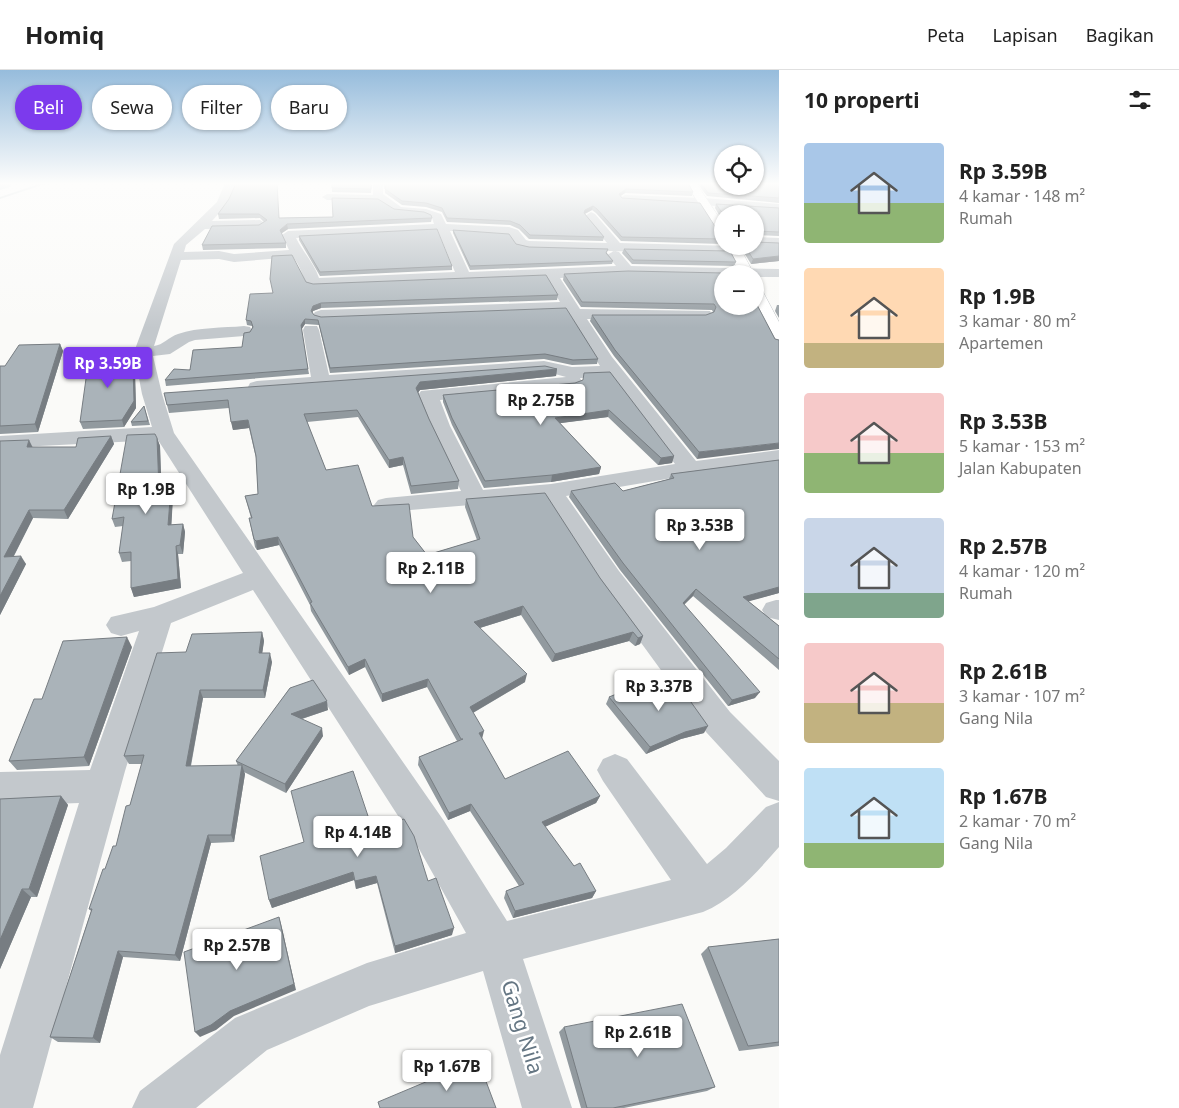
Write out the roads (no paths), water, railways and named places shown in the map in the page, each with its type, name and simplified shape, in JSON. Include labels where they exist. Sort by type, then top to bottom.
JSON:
[{"type":"main road","points":[[764,308],[779,339]]},
{"type":"street","points":[[195,231],[180,244],[143,352],[164,350],[183,338],[195,335],[244,331]]},
{"type":"street","points":[[355,231],[290,234],[288,236],[297,253],[308,267],[312,282],[317,284],[454,265],[550,274],[627,270],[714,271]]},
{"type":"street","points":[[443,231],[454,265]]},
{"type":"street","points":[[510,231],[514,233],[521,243],[529,245],[714,248]]},
{"type":"street","points":[[606,231],[611,236],[612,247],[627,270]]},
{"type":"street","points":[[764,241],[779,242]]},
{"type":"street","points":[[176,256],[219,255],[234,258],[297,253]]},
{"type":"street","points":[[308,267],[326,266]]},
{"type":"street","points":[[764,273],[779,273]]},
{"type":"street","points":[[550,274],[616,374],[690,468]]},
{"type":"street","points":[[321,315],[573,310],[704,314]]},
{"type":"street","points":[[311,330],[320,375]]},
{"type":"street","name":"Gang Nila","points":[[143,352],[162,394],[164,433],[431,834],[497,945],[547,1108]]},
{"type":"street","points":[[419,366],[459,355]]},
{"type":"street","points":[[236,388],[320,375],[419,366],[544,366],[572,373],[616,374]]},
{"type":"street","points":[[475,497],[440,426],[428,394],[616,374]]},
{"type":"street","points":[[0,442],[164,433]]},
{"type":"street","points":[[386,505],[551,491],[690,468],[779,457]]},
{"type":"street","points":[[551,491],[609,578],[718,722],[779,785]]},
{"type":"street","points":[[121,625],[159,616],[261,576]]},
{"type":"street","points":[[8,1108],[103,786],[159,616]]},
{"type":"street","points":[[615,770],[703,892]]},
{"type":"street","points":[[0,790],[103,786]]},
{"type":"street","points":[[157,1108],[251,1034],[367,985],[497,945],[703,892],[740,862],[779,820]]}]
